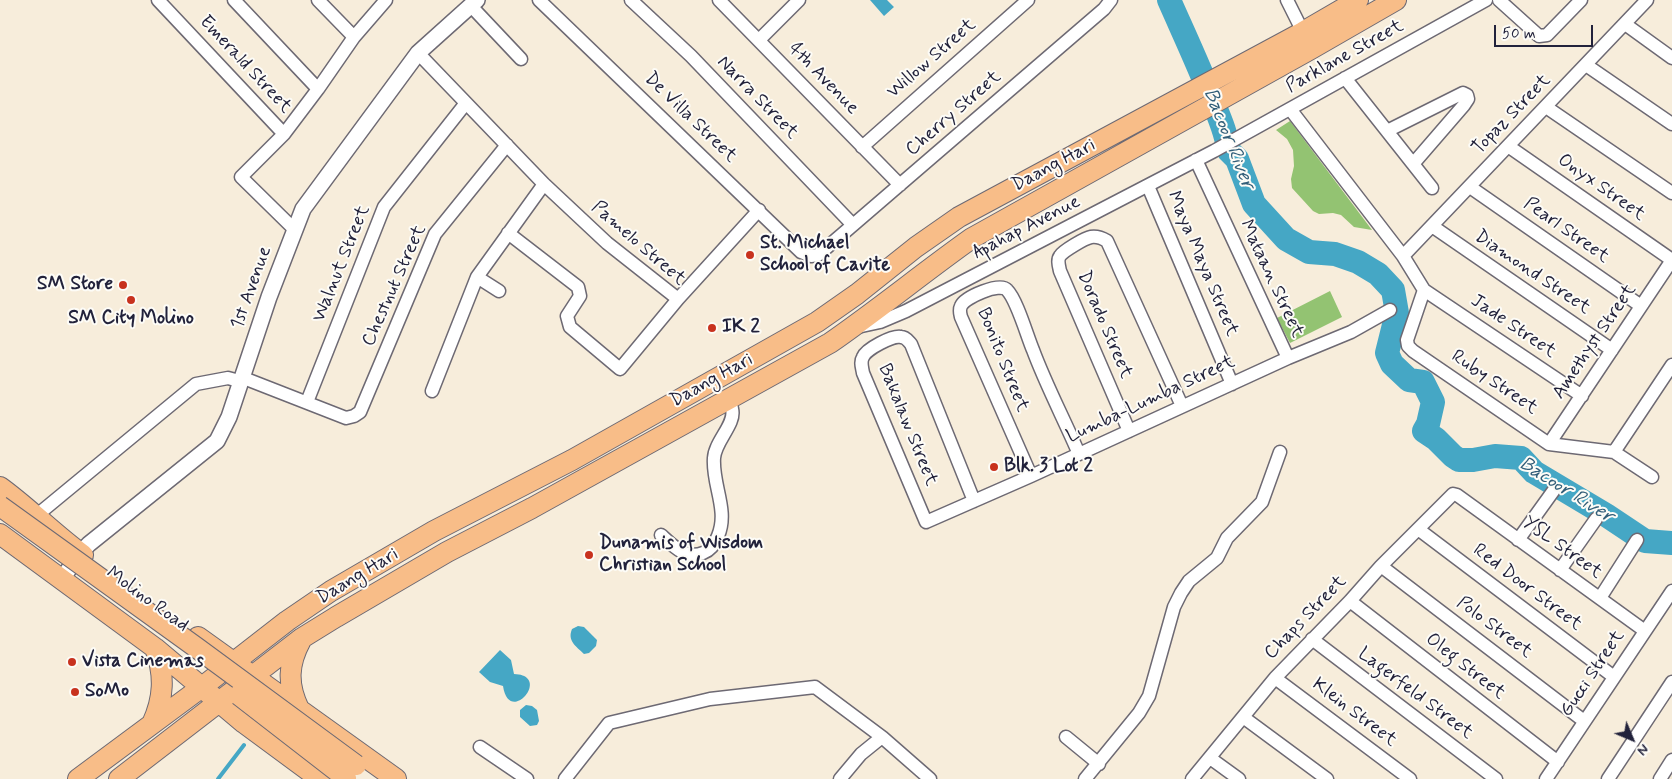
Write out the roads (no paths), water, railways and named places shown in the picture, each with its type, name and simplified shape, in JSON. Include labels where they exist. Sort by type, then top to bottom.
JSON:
[{"type":"main road","name":"Daang Hari","points":[[120,779],[302,638],[448,552],[830,343],[972,238],[1242,88],[1307,41],[1358,0]]},
{"type":"main road","name":"Daang Hari","points":[[78,779],[286,622],[331,591],[434,531],[572,460],[817,322],[959,217],[1232,70],[1307,41],[1383,3]]},
{"type":"main road","points":[[836,308],[853,327]]},
{"type":"main road","points":[[677,401],[687,422]]},
{"type":"main road","points":[[572,460],[582,479]]},
{"type":"main road","name":"Molino Road","points":[[0,487],[80,553],[396,779]]},
{"type":"main road","name":"Molino Road","points":[[0,506],[375,779]]},
{"type":"main road","name":"Molino Road","points":[[0,518],[138,617],[348,779]]},
{"type":"main road","points":[[434,531],[448,552]]},
{"type":"main road","name":"Molino Road","points":[[0,534],[155,648],[247,725],[320,779]]},
{"type":"main road","points":[[396,553],[407,575]]},
{"type":"main road","points":[[296,707],[292,694],[290,671],[294,654],[302,638]]},
{"type":"main road","points":[[152,724],[161,701],[163,688],[160,661],[155,648]]},
{"type":"street","name":"Emerald Street","points":[[158,0],[284,134]]},
{"type":"street","points":[[234,0],[318,89]]},
{"type":"street","points":[[318,0],[354,37]]},
{"type":"street","points":[[295,230],[241,177],[284,134],[354,37],[386,0]]},
{"type":"street","name":"De Villa Street","points":[[539,0],[759,210],[800,252],[811,256],[818,255]]},
{"type":"street","name":"Narra Street","points":[[631,0],[691,56],[854,225]]},
{"type":"street","points":[[760,40],[799,0]]},
{"type":"street","name":"Willow Street","points":[[862,147],[1028,0]]},
{"type":"street","name":"Cherry Street","points":[[818,255],[900,186],[1112,0]]},
{"type":"street","points":[[1287,0],[1307,41]]},
{"type":"street","name":"Parklane Street","points":[[1214,151],[1486,0]]},
{"type":"street","points":[[1499,0],[1539,36],[1543,36],[1547,35],[1581,0]]},
{"type":"street","name":"Topaz Street","points":[[1403,256],[1647,0]]},
{"type":"street","name":"4th Avenue","points":[[721,1],[900,186]]},
{"type":"street","points":[[474,3],[521,59]]},
{"type":"street","name":"1st Avenue","points":[[62,579],[80,553],[89,544],[217,441],[229,417],[240,379],[269,297],[303,209],[418,53],[474,3]]},
{"type":"street","points":[[1625,24],[1672,58]]},
{"type":"street","name":"Pamelo Street","points":[[418,53],[544,184],[606,243],[678,299],[620,369],[570,327],[567,316],[580,296],[578,287],[508,233]]},
{"type":"street","points":[[1586,66],[1672,124]]},
{"type":"street","points":[[1345,78],[1432,188]]},
{"type":"street","points":[[1387,131],[1463,93],[1467,95],[1468,99],[1464,105],[1413,164]]},
{"type":"street","name":"Walnut Street","points":[[307,402],[384,208],[466,103]]},
{"type":"street","points":[[1546,107],[1672,193]]},
{"type":"street","points":[[1290,109],[1403,256],[1424,290]]},
{"type":"street","name":"Chestnut Street","points":[[307,402],[346,418],[360,412],[435,234],[507,145]]},
{"type":"street","name":"Onyx Street","points":[[1508,146],[1672,260]]},
{"type":"street","name":"Apahap Avenue","points":[[853,327],[880,322],[906,311],[1214,151]]},
{"type":"street","name":"Mataan Street","points":[[1196,160],[1288,358]]},
{"type":"street","points":[[432,391],[477,277],[544,184]]},
{"type":"street","name":"Maya Maya Street","points":[[1148,186],[1232,384]]},
{"type":"street","name":"Pearl Street","points":[[1470,187],[1641,306]]},
{"type":"street","points":[[678,299],[759,210]]},
{"type":"street","name":"Diamond Street","points":[[1432,226],[1612,350]]},
{"type":"street","name":"Dorado Street","points":[[1129,431],[1060,271],[1058,261],[1064,251],[1092,237],[1107,241],[1182,406]]},
{"type":"street","name":"Amethyst Street","points":[[1549,444],[1672,260]]},
{"type":"street","points":[[477,277],[499,291]]},
{"type":"street","name":"Bonito Street","points":[[1031,476],[960,311],[961,305],[966,300],[994,287],[1002,287],[1007,290],[1022,320],[1033,351],[1079,454]]},
{"type":"street","name":"Jade Street","points":[[1424,290],[1582,396]]},
{"type":"street","name":"Ruby Street","points":[[1424,290],[1407,340],[1408,346],[1413,351],[1549,444],[1614,452],[1652,477]]},
{"type":"street","name":"Lumba-Lumba Street","points":[[926,522],[1288,358],[1351,332],[1390,310]]},
{"type":"street","name":"Bakalaw Street","points":[[926,522],[863,373],[861,363],[863,356],[870,349],[894,337],[906,338],[911,344],[974,501]]},
{"type":"street","points":[[1614,452],[1672,365]]},
{"type":"street","points":[[36,516],[196,384],[228,378],[240,379],[307,402]]},
{"type":"street","points":[[661,536],[676,548],[691,556],[709,551],[715,543],[721,530],[722,515],[713,465],[714,451],[732,419],[732,409],[727,399]]},
{"type":"street","points":[[1085,779],[1139,713],[1149,696],[1174,608],[1181,593],[1189,581],[1217,558],[1227,538],[1262,502],[1280,452]]},
{"type":"street","points":[[1518,540],[1554,490]]},
{"type":"street","name":"Chaps Street","points":[[1192,779],[1275,678],[1418,529],[1453,494],[1457,495]]},
{"type":"street","name":"YSL Street","points":[[1457,495],[1646,631]]},
{"type":"street","points":[[1560,570],[1596,519]]},
{"type":"street","name":"Red Door Street","points":[[1418,529],[1614,677]]},
{"type":"street","points":[[1600,598],[1637,540]]},
{"type":"street","name":"Polo Street","points":[[1382,566],[1584,721]]},
{"type":"street","name":"Gucci Street","points":[[1546,779],[1672,591]]},
{"type":"street","name":"Oleg Street","points":[[1350,601],[1558,762]]},
{"type":"street","name":"Lagerfeld Street","points":[[1312,639],[1496,779]]},
{"type":"street","name":"Klein Street","points":[[1275,678],[1410,779]]},
{"type":"street","points":[[1608,779],[1672,682]]},
{"type":"street","points":[[565,779],[609,723],[710,699],[815,687],[882,737],[930,779]]},
{"type":"street","points":[[1243,717],[1327,779]]},
{"type":"street","points":[[840,779],[860,754],[882,737]]},
{"type":"street","points":[[1066,737],[1099,764]]},
{"type":"street","points":[[480,747],[528,779]]},
{"type":"street","points":[[1210,758],[1239,779]]},
{"type":"street","points":[[1660,779],[1672,760]]},
{"type":"water","points":[[870,0],[887,0],[894,7],[884,16]]},
{"type":"water","points":[[578,626],[584,627],[597,640],[596,646],[589,653],[584,654],[571,640],[572,629]]},
{"type":"water","points":[[500,650],[511,660],[514,674],[525,676],[530,682],[525,696],[513,702],[507,697],[503,686],[490,682],[479,672]]},
{"type":"water","points":[[526,705],[532,706],[537,710],[539,721],[537,725],[530,726],[520,717],[520,710]]},
{"type":"waterway","name":"Bacoor River","points":[[1169,0],[1220,120],[1228,150],[1237,159],[1254,204],[1286,239],[1309,252],[1335,254],[1358,262],[1378,274],[1393,290],[1397,313],[1387,353],[1392,364],[1409,380],[1423,382],[1433,402],[1428,424],[1424,431],[1459,460],[1473,460],[1495,456],[1521,458],[1534,472],[1645,541],[1672,543]]},
{"type":"waterway","points":[[218,779],[244,745]]},
{"type":"place","name":"St. Michael School of Cavite","points":[[750,255]]},
{"type":"place","name":"SM Store","points":[[123,285]]},
{"type":"place","name":"SM City Molino","points":[[131,300]]},
{"type":"place","name":"IK 2","points":[[712,328]]},
{"type":"place","name":"Blk. 3 Lot 2","points":[[994,467]]},
{"type":"place","name":"Dunamis of Wisdom Christian School","points":[[589,555]]},
{"type":"place","name":"Vista Cinemas","points":[[72,662]]},
{"type":"place","name":"SoMo","points":[[75,692]]}]
